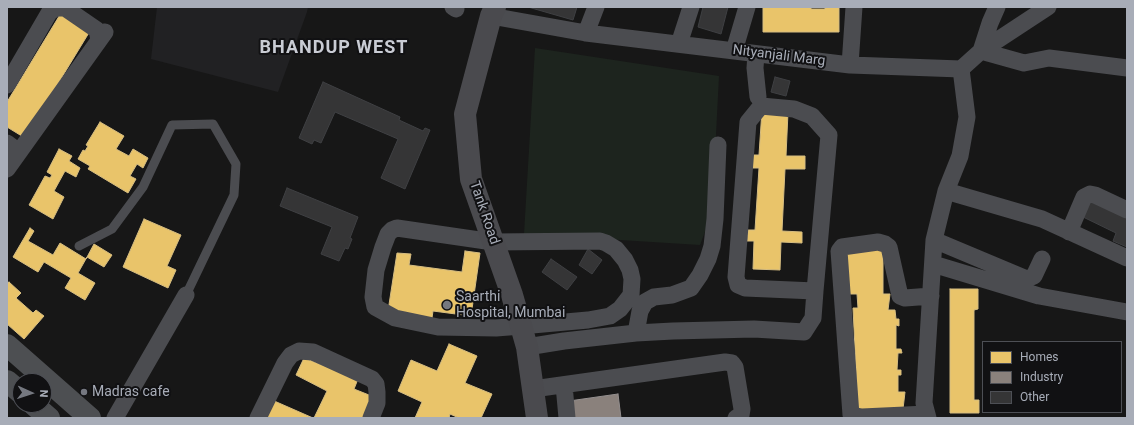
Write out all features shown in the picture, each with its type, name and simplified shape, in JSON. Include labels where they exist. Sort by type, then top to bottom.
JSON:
[{"type":"main road","points":[[7,345],[90,418]]},
{"type":"street","points":[[586,33],[596,7]]},
{"type":"street","points":[[679,44],[690,7]]},
{"type":"street","points":[[734,51],[747,7]]},
{"type":"street","points":[[850,65],[854,7]]},
{"type":"street","points":[[981,51],[997,7]]},
{"type":"street","points":[[931,296],[905,298],[900,296],[889,247],[885,244],[878,242],[842,247],[839,251],[851,415],[862,417],[928,416],[924,403],[931,296],[933,264],[934,240],[946,191],[960,156],[967,117],[961,69],[981,51],[1048,7]]},
{"type":"street","points":[[7,86],[49,13],[55,8],[65,8],[97,30],[102,36],[13,148],[7,169]]},
{"type":"street","name":"Nityanjali Marg","points":[[493,12],[586,33],[756,54],[850,65],[961,69]]},
{"type":"street","name":"Tank Road","points":[[493,12],[465,114],[472,179],[512,295],[524,337],[537,418]]},
{"type":"street","points":[[981,51],[1024,63],[1049,58],[1127,68]]},
{"type":"street","points":[[756,54],[755,68],[758,97]]},
{"type":"street","points":[[524,337],[588,320],[610,316],[620,309],[631,295],[632,279],[630,270],[625,260],[616,249],[600,241],[493,242],[397,228],[388,234],[382,246],[376,270],[373,297],[375,307],[395,318],[438,327],[496,328],[524,337],[564,341],[636,333],[673,331],[754,330],[804,332],[813,318],[829,135],[812,116],[794,108],[761,106],[748,122],[736,277],[738,285],[745,288],[815,291]]},
{"type":"street","points":[[636,333],[640,310],[645,302],[654,297],[672,295],[691,288],[708,259],[712,246],[715,219],[718,145]]},
{"type":"street","points":[[946,191],[1042,219],[1127,258]]},
{"type":"street","points":[[1069,232],[1084,197],[1090,194],[1127,210]]},
{"type":"street","points":[[934,240],[1027,279],[1034,276],[1042,259]]},
{"type":"street","points":[[933,264],[1039,296],[1127,312]]},
{"type":"street","points":[[115,418],[186,295]]},
{"type":"street","points":[[258,418],[285,363],[291,355],[299,351],[312,352],[372,379],[376,384],[377,403],[372,418]]},
{"type":"street","points":[[532,389],[725,362],[732,363],[735,367],[742,410],[741,415],[736,418]]},
{"type":"street","points":[[564,385],[568,418]]},
{"type":"street","points":[[42,414],[60,391]]},
{"type":"lane","points":[[79,246],[112,229],[143,187],[172,125],[213,124],[236,164],[234,195],[186,295]]},
{"type":"shaded area","points":[[157,7],[308,7],[278,92],[151,59]]},
{"type":"shaded area","points":[[535,48],[719,76],[712,213],[700,245],[524,234]]},
{"type":"building: Homes","points":[[763,7],[811,7],[811,9],[825,9],[825,7],[839,7],[839,32],[763,32]]},
{"type":"building: Homes","points":[[61,13],[90,31],[25,138],[7,127],[7,102]]},
{"type":"building: Homes","points":[[762,110],[788,112],[786,156],[805,156],[805,169],[785,169],[782,231],[802,232],[802,243],[781,242],[780,270],[753,269],[754,241],[747,241],[748,230],[755,230],[759,168],[750,168],[750,155],[759,155]]},
{"type":"building: Homes","points":[[100,122],[124,136],[116,149],[129,156],[133,149],[148,158],[143,168],[137,164],[130,176],[136,179],[128,193],[88,169],[90,166],[78,159],[83,150],[85,151],[88,146],[86,145]]},
{"type":"building: Homes","points":[[59,149],[72,156],[69,161],[80,168],[76,177],[65,171],[54,191],[64,197],[53,219],[29,205],[45,176],[50,178],[52,175],[47,172]]},
{"type":"building: Homes","points":[[144,219],[181,235],[167,266],[176,270],[168,288],[123,267]]},
{"type":"building: Homes","points":[[30,228],[34,231],[28,241],[53,255],[60,243],[86,259],[78,273],[95,283],[85,300],[65,288],[71,278],[44,262],[38,272],[13,257]]},
{"type":"building: Homes","points":[[94,244],[112,255],[104,267],[87,257]]},
{"type":"building: Homes","points":[[883,249],[883,294],[890,294],[888,310],[895,310],[896,319],[899,319],[899,326],[896,325],[896,349],[901,349],[902,353],[898,353],[897,370],[901,370],[901,375],[898,375],[898,392],[905,392],[903,409],[858,410],[853,308],[858,308],[857,294],[848,294],[843,253]]},
{"type":"building: Homes","points":[[465,251],[480,253],[471,316],[433,311],[432,318],[388,311],[397,253],[411,254],[409,265],[462,272]]},
{"type":"building: Homes","points":[[9,282],[21,293],[16,298],[33,313],[36,310],[44,316],[24,339],[7,324],[7,284]]},
{"type":"building: Homes","points":[[950,289],[978,289],[978,309],[974,310],[974,400],[979,400],[979,413],[950,413]]},
{"type":"building: Homes","points":[[449,344],[477,356],[465,383],[492,394],[481,418],[459,418],[450,414],[449,418],[415,418],[422,402],[398,391],[411,360],[437,371]]},
{"type":"building: Homes","points":[[304,358],[358,379],[354,389],[374,397],[365,418],[314,418],[327,391],[296,375]]},
{"type":"building: Homes","points":[[272,400],[313,418],[264,418]]},
{"type":"building: Industry","points":[[618,394],[621,418],[572,418],[569,401]]},
{"type":"building: Other","points":[[528,7],[577,7],[573,20]]},
{"type":"building: Other","points":[[703,7],[728,7],[721,34],[698,27]]},
{"type":"building: Other","points":[[775,77],[790,81],[786,96],[771,92]]},
{"type":"building: Other","points":[[323,82],[400,117],[399,120],[423,131],[425,128],[430,130],[405,189],[381,178],[398,139],[335,112],[321,143],[314,140],[312,144],[299,138]]},
{"type":"building: Other","points":[[287,188],[358,217],[350,238],[352,239],[348,249],[345,248],[339,261],[321,254],[332,227],[280,206]]},
{"type":"building: Other","points":[[1089,199],[1127,218],[1127,247],[1113,241],[1116,233],[1081,216]]},
{"type":"building: Other","points":[[588,249],[602,260],[592,274],[579,265]]},
{"type":"building: Other","points":[[551,259],[577,277],[567,290],[542,272]]},
{"type":"place","name":"Saarthi Hospital, Mumbai","points":[[447,305]]},
{"type":"place","name":"Madras cafe","points":[[84,392]]},
{"type":"district","name":"BHANDUP WEST","points":[[334,48]]}]
